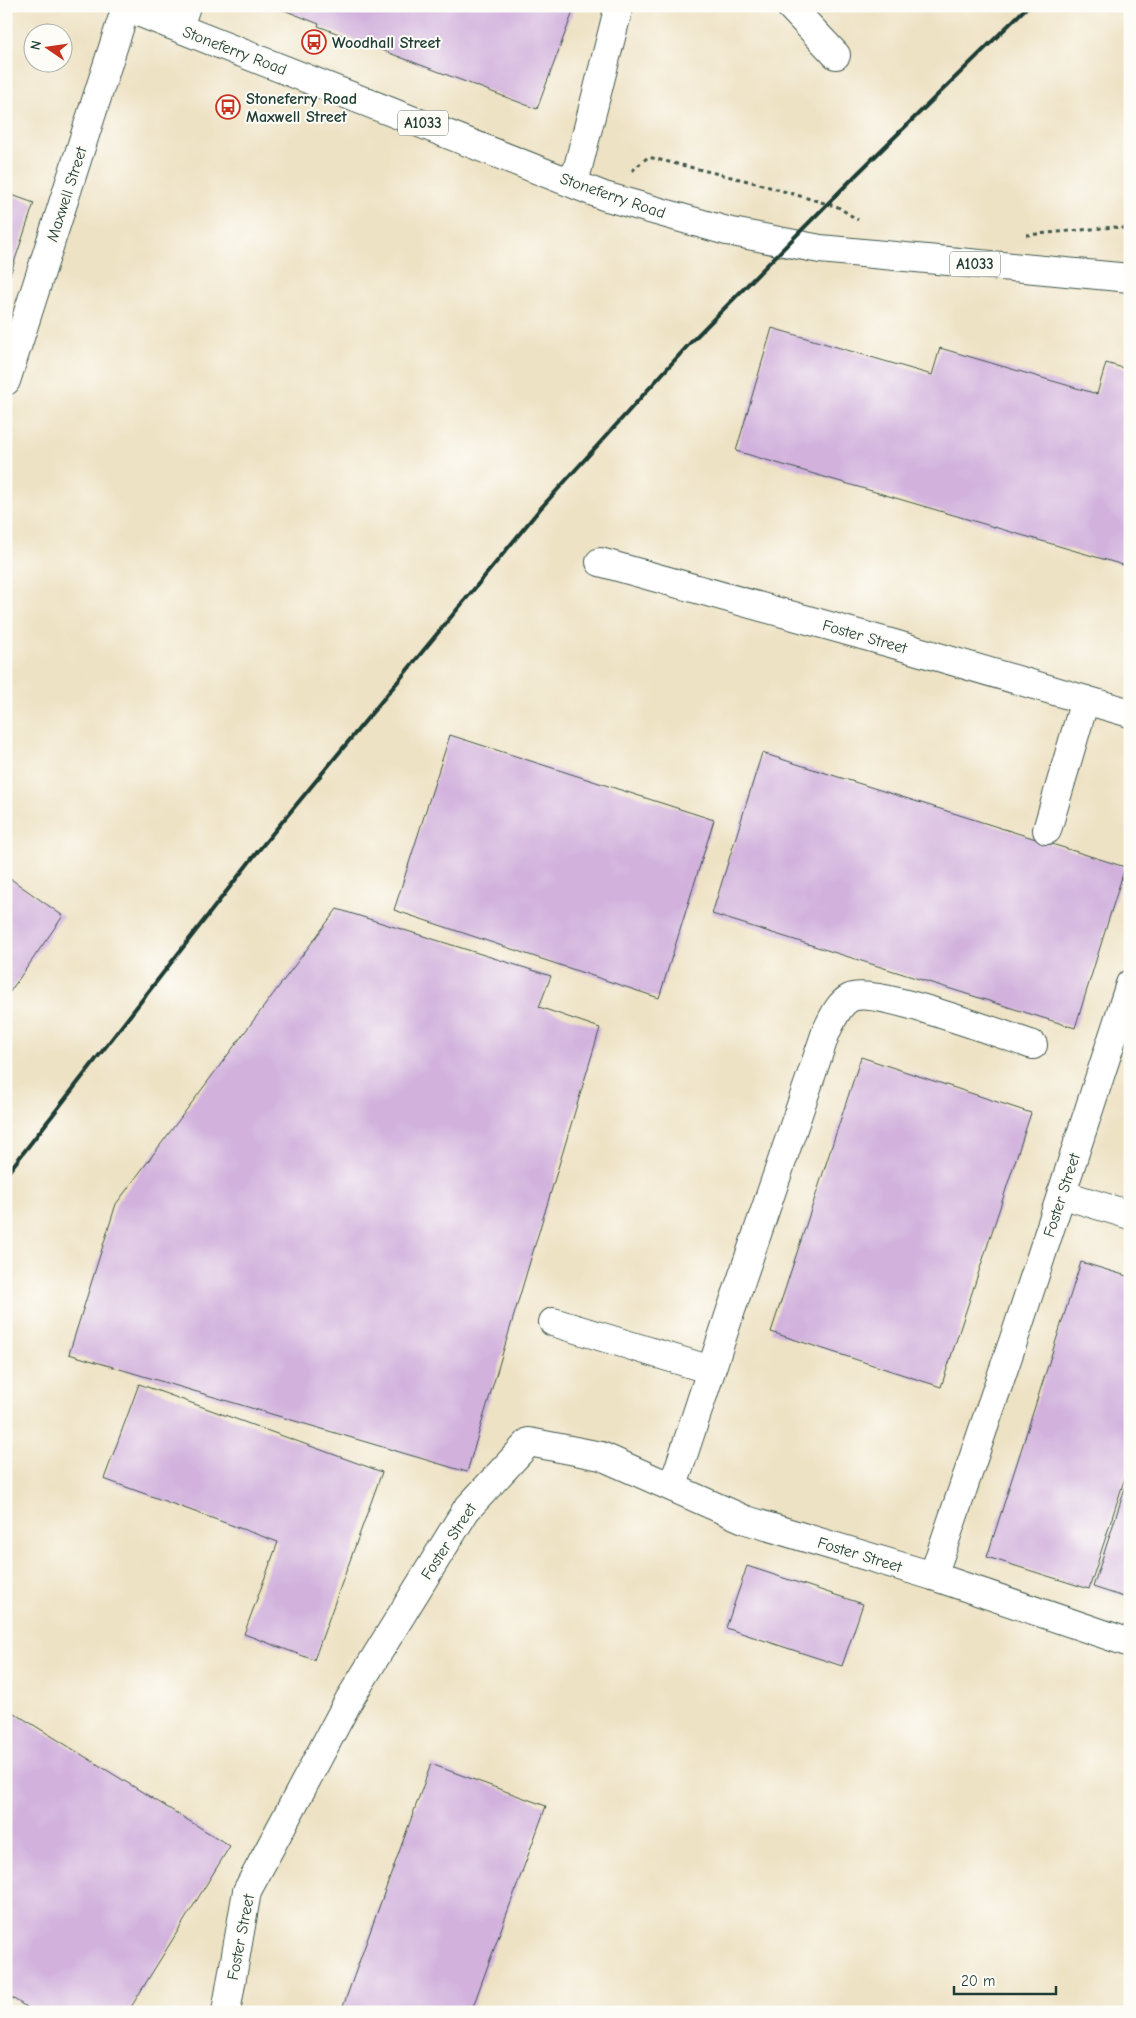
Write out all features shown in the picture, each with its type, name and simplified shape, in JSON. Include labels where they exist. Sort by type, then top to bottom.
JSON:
[{"type":"main road","points":[[574,183],[619,6]]},
{"type":"main road","points":[[790,6],[836,55]]},
{"type":"main road","name":"Stoneferry Road","points":[[125,7],[182,17],[604,196],[727,231],[820,249],[1130,278]]},
{"type":"main road","name":"Maxwell Street","points":[[6,381],[125,7]]},
{"type":"main road","name":"Foster Street","points":[[600,562],[1130,713]]},
{"type":"main road","points":[[1047,830],[1085,700]]},
{"type":"main road","points":[[673,1486],[826,1032],[840,1006],[850,998],[860,995],[879,997],[1033,1045]]},
{"type":"main road","name":"Foster Street","points":[[933,1576],[1128,996]]},
{"type":"main road","points":[[1061,1194],[1130,1215]]},
{"type":"main road","points":[[553,1322],[711,1370]]},
{"type":"main road","name":"Foster Street","points":[[226,2012],[247,1890],[349,1700],[466,1510],[529,1442],[601,1456],[673,1486],[746,1520],[933,1576],[1130,1643]]},
{"type":"path","points":[[604,196],[648,157],[752,182],[838,207],[866,224]]},
{"type":"path","points":[[1019,235],[1114,227],[1130,229]]},
{"type":"building","points":[[274,6],[566,6],[574,9],[537,109],[318,26],[319,24]]},
{"type":"building","points":[[6,193],[34,203],[7,284],[6,284]]},
{"type":"building","points":[[772,328],[932,375],[940,348],[1097,394],[1106,363],[1130,370],[1130,567],[736,451]]},
{"type":"building","points":[[450,735],[714,820],[659,998],[394,910]]},
{"type":"building","points":[[762,753],[1125,867],[1075,1028],[712,914]]},
{"type":"building","points":[[8,877],[63,916],[9,993],[6,991],[6,879]]},
{"type":"building","points":[[337,909],[551,976],[539,1007],[600,1028],[467,1472],[69,1354],[116,1204]]},
{"type":"building","points":[[861,1057],[1031,1113],[941,1387],[771,1332]]},
{"type":"building","points":[[1081,1262],[1130,1277],[1130,1462],[1089,1589],[987,1557]]},
{"type":"building","points":[[139,1384],[382,1472],[314,1660],[244,1634],[278,1542],[104,1479]]},
{"type":"building","points":[[1130,1476],[1130,1599],[1093,1587]]},
{"type":"building","points":[[747,1566],[863,1604],[842,1666],[726,1628]]},
{"type":"building","points":[[6,1708],[230,1846],[128,2012],[34,2012],[6,1994]]},
{"type":"building","points":[[431,1764],[546,1806],[471,2012],[341,2012]]},
{"type":"railway","points":[[6,1175],[254,856],[540,509],[692,341],[857,174],[1028,6]]},
{"type":"place","name":"Woodhall Street","points":[[314,42]]},
{"type":"place","name":"Stoneferry Road Maxwell Street","points":[[228,107]]}]
